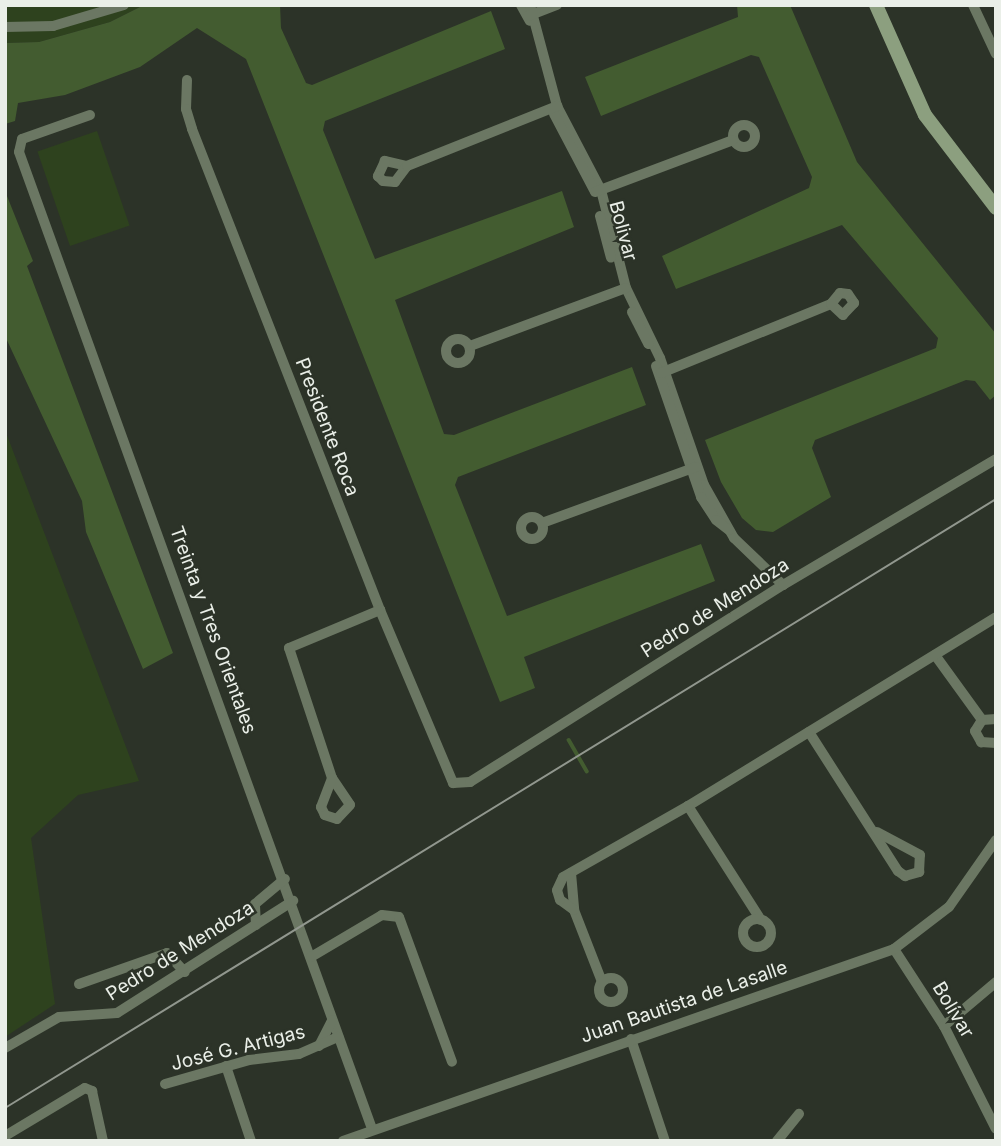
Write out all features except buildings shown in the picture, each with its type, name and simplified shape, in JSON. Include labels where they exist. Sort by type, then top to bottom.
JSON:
[{"type":"street","points":[[5,27],[53,26],[124,5]]},
{"type":"street","name":"Bolivar","points":[[521,5],[531,12],[554,107],[598,191],[624,289],[662,373],[695,467],[729,530],[783,585]]},
{"type":"street","points":[[531,12],[557,5]]},
{"type":"street","points":[[877,5],[925,115],[996,208]]},
{"type":"street","points":[[973,5],[996,54]]},
{"type":"street","name":"Presidente Roca","points":[[187,80],[186,109],[192,129],[380,610],[453,783]]},
{"type":"street","points":[[407,166],[396,162],[382,163],[378,176],[391,183],[407,166],[554,107]]},
{"type":"street","name":"Treinta y Tres Orientales","points":[[90,115],[22,139],[18,145],[293,901],[332,1020],[372,1129]]},
{"type":"street","points":[[598,191],[733,140]]},
{"type":"street","points":[[396,162],[400,176]]},
{"type":"street","points":[[470,346],[624,289]]},
{"type":"street","points":[[662,373],[831,304]]},
{"type":"street","name":"Pedro de Mendoza","points":[[453,783],[470,782],[783,585],[996,459]]},
{"type":"street","points":[[542,523],[695,467]]},
{"type":"street","points":[[332,778],[289,648],[380,610]]},
{"type":"street","points":[[602,982],[574,910],[560,900],[557,890],[559,881],[688,807],[996,617]]},
{"type":"street","points":[[935,655],[982,720]]},
{"type":"street","points":[[996,719],[982,720],[976,726],[978,739],[985,745],[996,743]]},
{"type":"street","points":[[809,732],[877,832],[898,872],[905,876],[919,872],[920,855],[877,832]]},
{"type":"street","points":[[688,807],[761,920]]},
{"type":"street","name":"Juan Bautista de Lasalle","points":[[343,1141],[894,949],[949,907],[996,840]]},
{"type":"street","points":[[256,925],[255,904],[285,879]]},
{"type":"street","name":"Pedro de Mendoza","points":[[5,1048],[59,1017],[117,1013],[293,901]]},
{"type":"street","points":[[311,957],[382,915],[399,917],[452,1062]]},
{"type":"street","name":"Bolívar","points":[[894,949],[944,1026],[996,1129]]},
{"type":"street","points":[[79,984],[167,953],[185,972]]},
{"type":"street","points":[[944,1026],[996,982]]},
{"type":"street","name":"José G. Artigas","points":[[319,1046],[332,1020]]},
{"type":"street","name":"José G. Artigas","points":[[165,1084],[226,1066],[282,1058],[338,1037]]},
{"type":"street","points":[[631,1039],[665,1141]]},
{"type":"street","points":[[226,1066],[251,1141]]},
{"type":"street","points":[[5,1136],[85,1088],[92,1091],[103,1141]]},
{"type":"street","points":[[777,1141],[799,1114]]},
{"type":"shaded area","points":[[5,5],[144,5],[110,22],[39,42],[5,43]]},
{"type":"shaded area","points":[[144,5],[280,5],[281,28],[306,83],[312,85],[491,11],[505,49],[325,121],[323,130],[375,259],[562,191],[574,227],[395,300],[444,434],[454,435],[632,367],[646,405],[458,477],[455,485],[507,616],[701,544],[715,581],[524,657],[535,688],[500,702],[246,59],[197,28],[140,67],[65,95],[18,103],[15,121],[5,124],[5,43],[39,42],[110,22]]},
{"type":"shaded area","points":[[737,5],[790,5],[857,162],[996,334],[996,395],[990,400],[975,381],[966,380],[815,440],[812,448],[831,497],[773,532],[756,530],[742,518],[721,482],[705,440],[936,348],[938,338],[842,225],[676,289],[662,256],[809,188],[812,177],[759,57],[751,55],[601,116],[585,77],[738,17]]},
{"type":"shaded area","points":[[97,131],[130,226],[70,246],[37,152]]},
{"type":"shaded area","points":[[5,191],[33,261],[27,266],[173,653],[143,669],[86,532],[82,501],[5,336]]},
{"type":"shaded area","points":[[5,430],[139,781],[78,795],[31,838],[55,1004],[5,1037]]},
{"type":"waterway","points":[[569,740],[587,771]]},
{"type":"tram line","points":[[5,1108],[996,499]]}]
